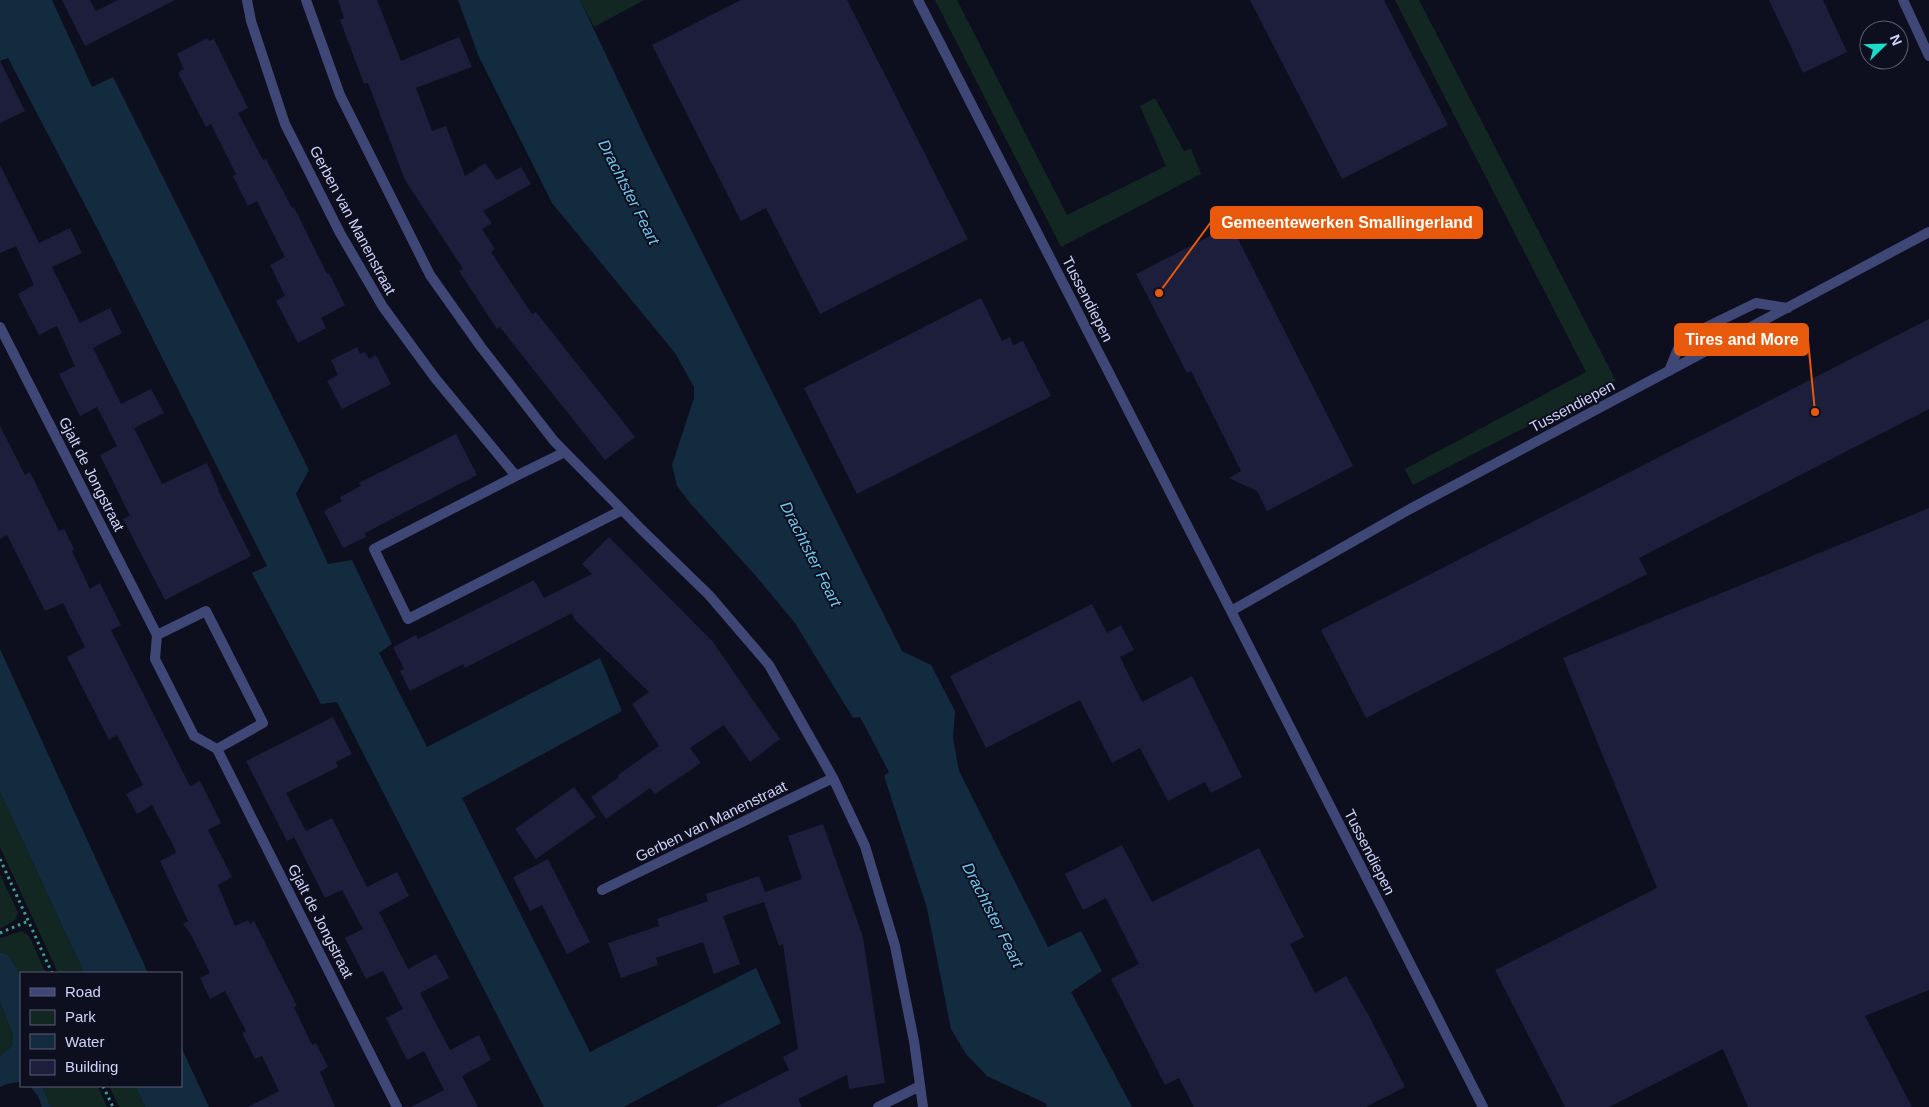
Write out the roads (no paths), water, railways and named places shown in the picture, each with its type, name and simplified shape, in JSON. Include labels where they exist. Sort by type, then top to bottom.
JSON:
[{"type":"street","name":"Gerben van Manenstraat","points":[[247,0],[251,21],[285,124],[340,233],[383,307],[435,378],[516,476]]},
{"type":"street","points":[[306,0],[340,95],[430,274],[481,347],[554,441],[710,595],[769,665],[833,778],[865,846],[896,946],[914,1041],[923,1107]]},
{"type":"street","name":"Tussendiepen","points":[[918,0],[1483,1107]]},
{"type":"street","points":[[1903,0],[1929,56]]},
{"type":"street","name":"Tussendiepen","points":[[1231,611],[1410,508],[1929,232]]},
{"type":"street","points":[[1669,371],[1682,339],[1756,303],[1788,308]]},
{"type":"street","name":"Gjalt de Jongstraat","points":[[0,327],[157,635]]},
{"type":"street","points":[[565,452],[374,549],[408,619],[622,510]]},
{"type":"street","points":[[206,611],[263,723],[217,749],[194,736],[155,659],[157,635],[206,611]]},
{"type":"street","name":"Gjalt de Jongstraat","points":[[217,749],[397,1107]]},
{"type":"street","name":"Gerben van Manenstraat","points":[[602,890],[833,778]]},
{"type":"street","points":[[878,1107],[920,1086]]},
{"type":"water","points":[[0,0],[52,0],[92,87],[113,77],[309,470],[296,494],[328,564],[352,560],[392,644],[379,653],[427,747],[600,658],[622,711],[462,798],[590,1052],[756,968],[781,1023],[624,1107],[544,1107],[337,702],[321,704],[252,573],[267,566],[97,228],[8,58],[0,61]]},
{"type":"water","name":"Drachtster Feart","points":[[458,0],[580,0],[650,148],[902,651],[931,665],[955,711],[953,738],[959,771],[1048,947],[1081,931],[1102,971],[1071,992],[1132,1107],[1047,1107],[1045,1103],[987,1076],[966,1054],[951,1029],[927,908],[884,776],[889,772],[860,717],[853,718],[795,623],[677,486],[672,465],[694,398],[694,387],[675,353],[552,203],[479,57]]},
{"type":"water","points":[[0,649],[148,972],[84,972],[0,792]]},
{"type":"water","points":[[0,952],[7,954],[16,967],[20,977],[20,1082],[0,1087],[0,1056],[13,1045],[13,1035],[0,1002]]},
{"type":"water","points":[[182,1049],[209,1107],[145,1107],[135,1087],[182,1087]]},
{"type":"water","points":[[31,1087],[42,1087],[51,1107],[42,1107],[38,1096]]},
{"type":"place","name":"Gemeentewerken Smallingerland","points":[[1159,293]]},
{"type":"place","name":"Tires and More","points":[[1815,412]]}]
